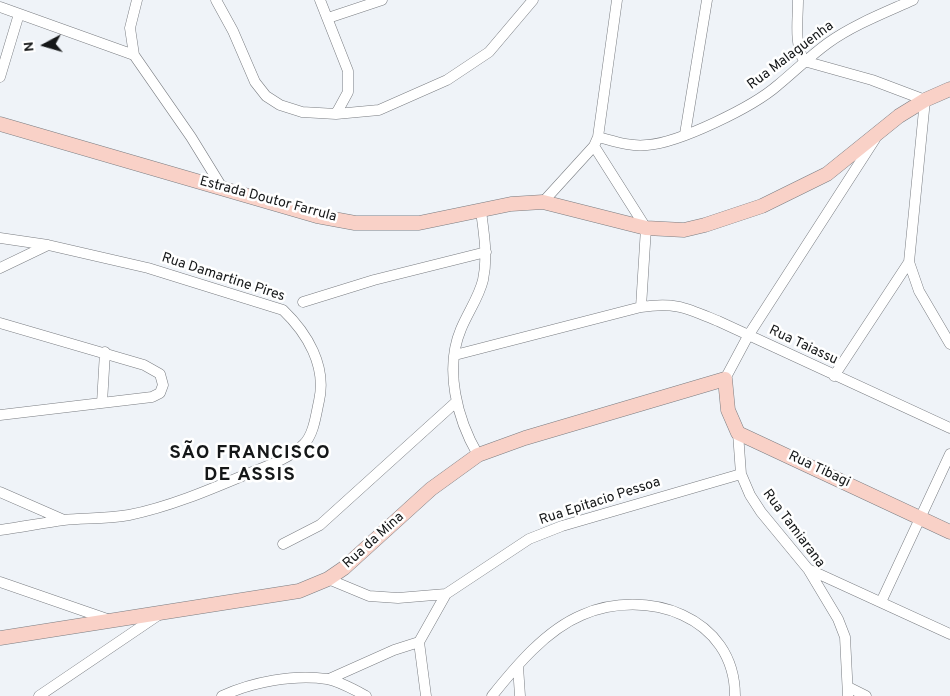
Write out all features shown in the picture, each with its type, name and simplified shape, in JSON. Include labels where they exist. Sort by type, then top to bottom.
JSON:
[{"type":"street","points":[[137,0],[130,28],[134,55],[191,137],[223,189]]},
{"type":"street","points":[[216,0],[233,31],[255,82],[266,96],[280,105],[302,112],[336,114],[378,110],[447,80],[489,52],[533,0]]},
{"type":"street","points":[[320,0],[345,59],[349,77],[348,92],[336,114]]},
{"type":"street","points":[[328,18],[382,0]]},
{"type":"street","points":[[543,202],[596,142],[617,0]]},
{"type":"street","points":[[685,134],[707,0]]},
{"type":"street","points":[[798,0],[797,42],[804,61],[872,80],[925,100],[909,262],[919,291],[950,344]]},
{"type":"street","name":"Rua Malaguenha","points":[[596,142],[639,146],[660,143],[685,134],[760,98],[778,86],[804,61],[846,31],[913,0]]},
{"type":"street","points":[[0,8],[134,55]]},
{"type":"street","points":[[0,77],[19,14]]},
{"type":"street","name":"Estrada Doutor Farrula","points":[[0,124],[317,216],[356,223],[418,223],[511,204],[543,202],[646,228],[684,230],[762,206],[827,174],[899,116],[925,100],[950,89]]},
{"type":"street","points":[[738,433],[728,410],[725,379],[748,336],[879,132]]},
{"type":"street","points":[[596,142],[646,228],[642,307]]},
{"type":"street","points":[[827,174],[834,180],[841,191]]},
{"type":"street","points":[[478,455],[467,437],[456,402],[453,372],[460,330],[483,280],[486,252],[481,211]]},
{"type":"street","name":"Rua Damartine Pires","points":[[0,238],[48,245],[148,268],[283,310],[298,325],[312,347],[319,368],[321,392],[314,422],[305,442],[289,455],[202,493],[129,515],[65,520],[0,530]]},
{"type":"street","points":[[0,268],[48,245]]},
{"type":"street","points":[[303,302],[374,280],[486,252]]},
{"type":"street","points":[[834,376],[909,262]]},
{"type":"street","name":"Rua Taiassu","points":[[455,355],[642,307],[665,304],[682,307],[950,428]]},
{"type":"street","points":[[0,323],[105,352],[155,370],[160,374],[163,385],[160,393],[152,397],[0,415]]},
{"type":"street","points":[[102,403],[105,352]]},
{"type":"street","name":"Rua da Mina","points":[[0,638],[299,591],[328,579],[344,568],[432,489],[478,455],[524,438],[725,379]]},
{"type":"street","points":[[283,544],[320,525],[456,402]]},
{"type":"street","name":"Rua Tamiarana","points":[[738,433],[741,474],[750,495],[761,512],[808,569],[838,619],[845,637],[848,692]]},
{"type":"street","name":"Rua Tibagi","points":[[738,433],[950,532]]},
{"type":"street","points":[[881,602],[950,454]]},
{"type":"street","name":"Rua Epitacio Pessoa","points":[[419,642],[446,594],[530,539],[554,529],[741,474]]},
{"type":"street","points":[[0,492],[65,520]]},
{"type":"street","points":[[808,569],[950,634]]},
{"type":"street","points":[[328,579],[369,596],[398,598],[446,594]]},
{"type":"street","points":[[0,582],[114,621]]},
{"type":"street","points":[[492,696],[536,648],[563,626],[582,615],[602,609],[634,605],[680,614],[699,623],[718,641],[730,663],[735,696]]},
{"type":"street","points":[[39,696],[165,611]]},
{"type":"street","points":[[329,679],[394,650],[419,642],[426,696]]},
{"type":"street","points":[[518,666],[520,696]]},
{"type":"street","points":[[222,696],[245,692],[270,682],[296,678],[329,679],[366,696]]},
{"type":"street","points":[[848,692],[866,696]]},
{"type":"district","name":"SÃO FRANCISCO DE ASSIS","points":[[250,465]]}]
